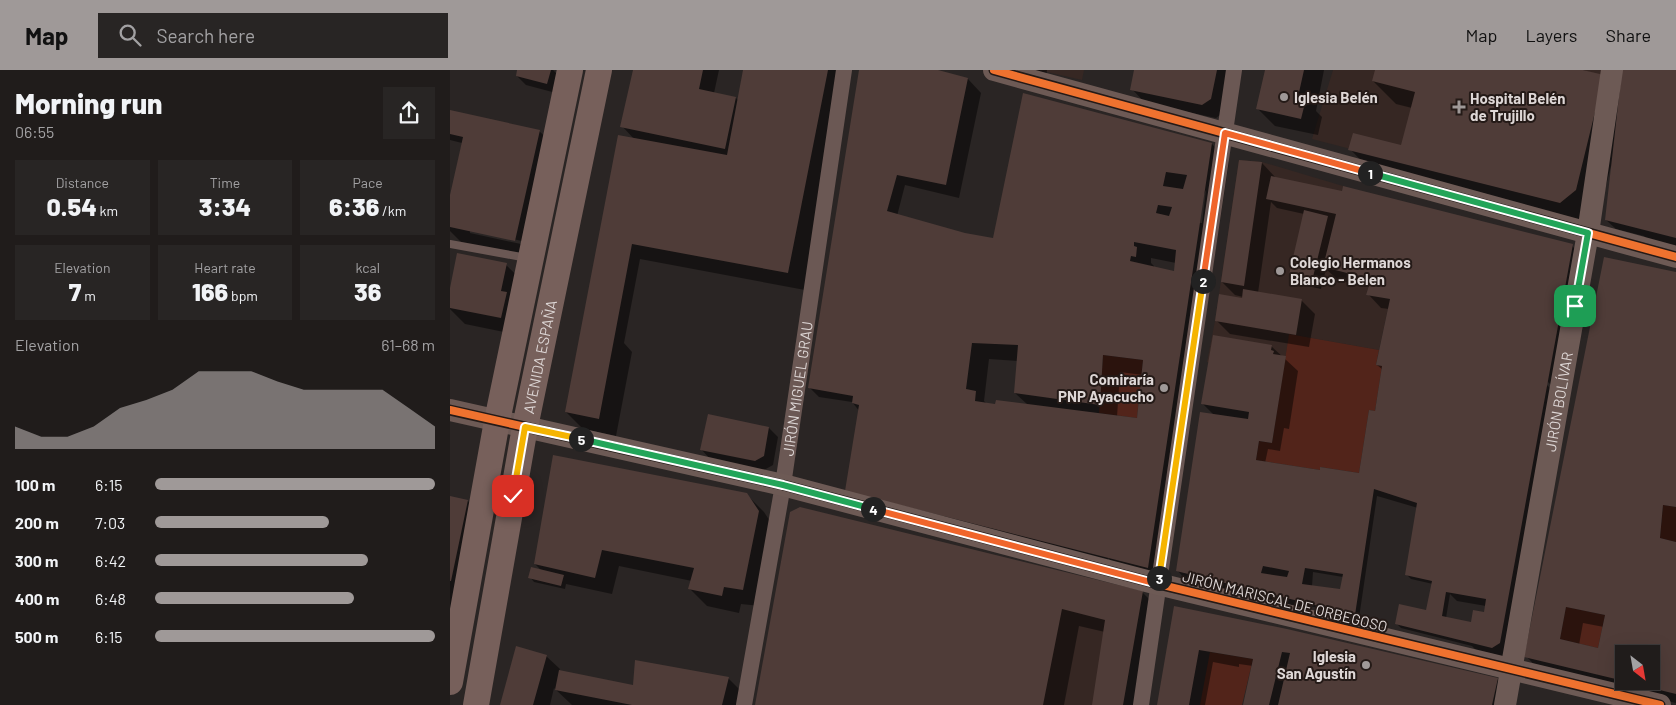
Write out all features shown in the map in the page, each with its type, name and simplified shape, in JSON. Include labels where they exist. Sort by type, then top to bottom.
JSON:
[{"type":"main road","name":"AVENIDA ESPAÑA","points":[[450,682],[497,421],[570,70]]},
{"type":"main road","name":"AVENIDA ESPAÑA","points":[[476,705],[525,427],[598,70]]},
{"type":"street","points":[[994,70],[1676,257]]},
{"type":"street","points":[[1141,705],[1234,70]]},
{"type":"street","name":"JIRÓN BOLÍVAR","points":[[1504,705],[1588,233],[1612,70]]},
{"type":"street","name":"JIRÓN MIGUEL GRAU","points":[[744,705],[783,485],[842,71]]},
{"type":"street","name":"JIRÓN MARISCAL DE ORBEGOSO","points":[[450,410],[783,485],[1158,584],[1660,705]]},
{"type":"lane","points":[[450,244],[531,259]]},
{"type":"shaded area","points":[[1038,70],[1084,70],[1082,80]]},
{"type":"shaded area","name":"Hospital Belén de Trujillo","points":[[1333,70],[1604,70],[1576,190],[1560,203],[1312,139]]},
{"type":"shaded area","name":"Colegio Hermanos Blanco - Belen","points":[[1239,160],[1262,162],[1343,186],[1323,267],[1371,279],[1366,295],[1390,299],[1379,350],[1289,334],[1283,375],[1207,362]]},
{"type":"shaded area","points":[[1289,334],[1379,350],[1376,365],[1382,366],[1375,411],[1369,410],[1359,473],[1320,467],[1320,470],[1256,460],[1259,441],[1272,443]]},
{"type":"shaded area","points":[[1103,355],[1143,360],[1137,418],[1099,413]]},
{"type":"shaded area","points":[[1663,505],[1676,507],[1676,542],[1660,538]]},
{"type":"shaded area","points":[[1143,591],[1123,705],[997,705],[1011,612]]},
{"type":"shaded area","points":[[1566,607],[1605,615],[1598,648],[1560,639]]},
{"type":"shaded area","points":[[1210,652],[1253,659],[1242,705],[1200,705]]},
{"type":"building","points":[[517,70],[551,70],[547,84],[516,76]]},
{"type":"building","points":[[633,70],[703,70],[699,89],[736,97],[725,149],[620,127]]},
{"type":"building","points":[[743,70],[828,70],[788,273],[632,244],[599,419],[565,412],[618,135],[727,155]]},
{"type":"building","points":[[859,70],[938,70],[968,78],[946,185],[897,175],[887,211],[965,233],[993,238],[1023,93],[1212,143],[1148,568],[845,491],[859,405],[852,403],[853,396],[808,388]],"holes":[[[1166,172],[1187,175],[1183,189],[1163,186]],[[1158,205],[1172,207],[1169,216],[1156,213]],[[1134,242],[1176,250],[1174,271],[1130,261],[1131,256],[1136,257],[1137,247],[1134,246]],[[972,343],[1018,345],[1014,393],[1100,405],[1103,355],[1143,360],[1137,418],[996,400],[995,404],[975,401],[976,391],[966,389]]]},
{"type":"building","points":[[1134,70],[1217,70],[1211,99],[1202,105],[1130,90]]},
{"type":"building","points":[[1265,70],[1304,70],[1298,97],[1306,99],[1301,119],[1256,109]]},
{"type":"building","name":"Hospital Belén de Trujillo","points":[[1375,70],[1583,70],[1604,75],[1576,190],[1560,203],[1348,150],[1353,133],[1401,145],[1415,92],[1372,81]]},
{"type":"building","points":[[1622,70],[1676,70],[1676,238],[1605,220]]},
{"type":"building","points":[[450,110],[540,130],[515,241],[450,227],[450,195],[463,137],[450,134]]},
{"type":"building","points":[[1239,160],[1262,162],[1244,286],[1221,282]]},
{"type":"building","points":[[1271,176],[1342,191],[1343,186],[1573,244],[1500,643],[1492,648],[1395,624],[1399,604],[1426,610],[1432,581],[1405,575],[1417,503],[1374,489],[1355,615],[1176,571],[1200,412],[1248,419],[1249,412],[1201,404],[1213,335],[1272,345],[1271,350],[1274,351],[1273,354],[1286,356],[1272,443],[1259,441],[1256,460],[1320,470],[1320,467],[1359,473],[1369,410],[1375,411],[1382,366],[1376,365],[1390,299],[1366,295],[1371,279],[1323,267],[1336,214],[1266,199]],"holes":[[[1263,566],[1289,571],[1287,577],[1261,573]],[[1305,568],[1343,574],[1340,589],[1302,584]],[[1446,592],[1486,599],[1484,612],[1473,610],[1471,622],[1442,616]]]},
{"type":"building","points":[[1304,210],[1328,216],[1312,281],[1289,275]]},
{"type":"building","points":[[457,253],[507,263],[501,291],[507,292],[501,318],[450,308],[450,288]]},
{"type":"building","points":[[1604,257],[1676,272],[1676,507],[1663,505],[1660,538],[1676,542],[1676,694],[1660,690],[1660,645],[1615,645],[1615,679],[1524,657]],"holes":[[[1566,607],[1605,615],[1598,648],[1560,639]]]},
{"type":"building","points":[[1243,289],[1302,299],[1296,335],[1215,321],[1219,294],[1242,298]]},
{"type":"building","points":[[708,414],[769,427],[764,456],[755,461],[700,450]]},
{"type":"building","points":[[553,455],[747,493],[759,511],[743,590],[724,587],[722,596],[688,589],[694,568],[602,550],[595,578],[534,564]]},
{"type":"building","points":[[450,496],[468,500],[451,581],[450,581]]},
{"type":"building","points":[[800,507],[1143,591],[1123,705],[1092,705],[1105,620],[1062,609],[1043,705],[755,705],[790,512]]},
{"type":"building","points":[[531,567],[564,575],[561,586],[528,578]]},
{"type":"building","name":"Iglesia San Agustín","points":[[1174,606],[1287,629],[1498,678],[1492,705],[1278,705],[1290,653],[1282,652],[1269,705],[1243,705],[1253,659],[1199,650],[1189,705],[1157,705]]},
{"type":"building","points":[[516,646],[547,655],[533,705],[500,705]]},
{"type":"building","points":[[635,660],[729,677],[722,705],[632,705],[555,690],[559,670],[633,685]]},
{"type":"cycle path","points":[[994,70],[1676,257]]},
{"type":"cycle path","points":[[450,410],[783,485],[1158,584],[1660,705]]},
{"type":"place","name":"Iglesia Belén","points":[[1284,97]]},
{"type":"place","name":"Hospital Belén de Trujillo","points":[[1459,107]]},
{"type":"place","name":"Colegio Hermanos Blanco - Belen","points":[[1280,271]]},
{"type":"place","name":"Comiraría PNP Ayacucho","points":[[1164,388]]},
{"type":"place","name":"Iglesia San Agustín","points":[[1366,665]]},
{"type":"route","points":[[513,496],[525,427],[783,485],[1158,584],[1225,133],[1588,233],[1575,306]]}]
